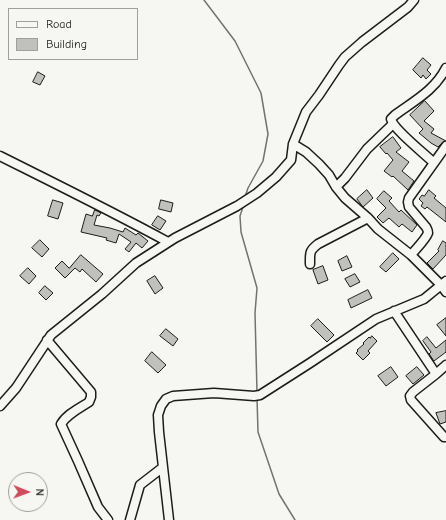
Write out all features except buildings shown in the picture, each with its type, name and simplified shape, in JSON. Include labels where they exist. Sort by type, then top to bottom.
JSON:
[{"type":"street","points":[[0,406],[16,388],[51,334],[102,294],[136,263],[168,242],[237,206],[257,193],[276,177],[290,160],[293,144],[306,112],[345,57],[408,7],[414,0]]},
{"type":"street","points":[[434,163],[393,124],[391,119],[434,86],[446,68]]},
{"type":"street","points":[[336,187],[345,178],[366,149],[393,124]]},
{"type":"street","points":[[169,520],[158,432],[158,415],[161,406],[166,399],[173,396],[214,393],[254,396],[260,395],[376,319],[424,299],[444,286],[411,255],[378,229],[345,198],[329,175],[319,164],[306,152],[293,144]]},
{"type":"street","points":[[411,255],[426,237],[428,230],[409,207],[409,198],[446,146]]},
{"type":"street","points":[[0,156],[133,222],[168,242]]},
{"type":"street","points":[[310,264],[311,250],[318,244],[368,218]]},
{"type":"street","points":[[394,311],[436,374]]},
{"type":"street","points":[[47,340],[91,392],[89,402],[63,420],[61,424],[98,507],[108,520]]},
{"type":"street","points":[[446,365],[410,396],[411,400],[446,437]]},
{"type":"street","points":[[130,520],[140,485],[162,468]]},
{"type":"waterway","points":[[204,0],[235,41],[261,93],[268,134],[263,161],[248,188],[245,197]]},
{"type":"waterway","points":[[243,207],[240,216],[241,232],[257,288],[255,313],[257,392]]},
{"type":"waterway","points":[[257,398],[258,432],[279,494],[295,520]]}]
